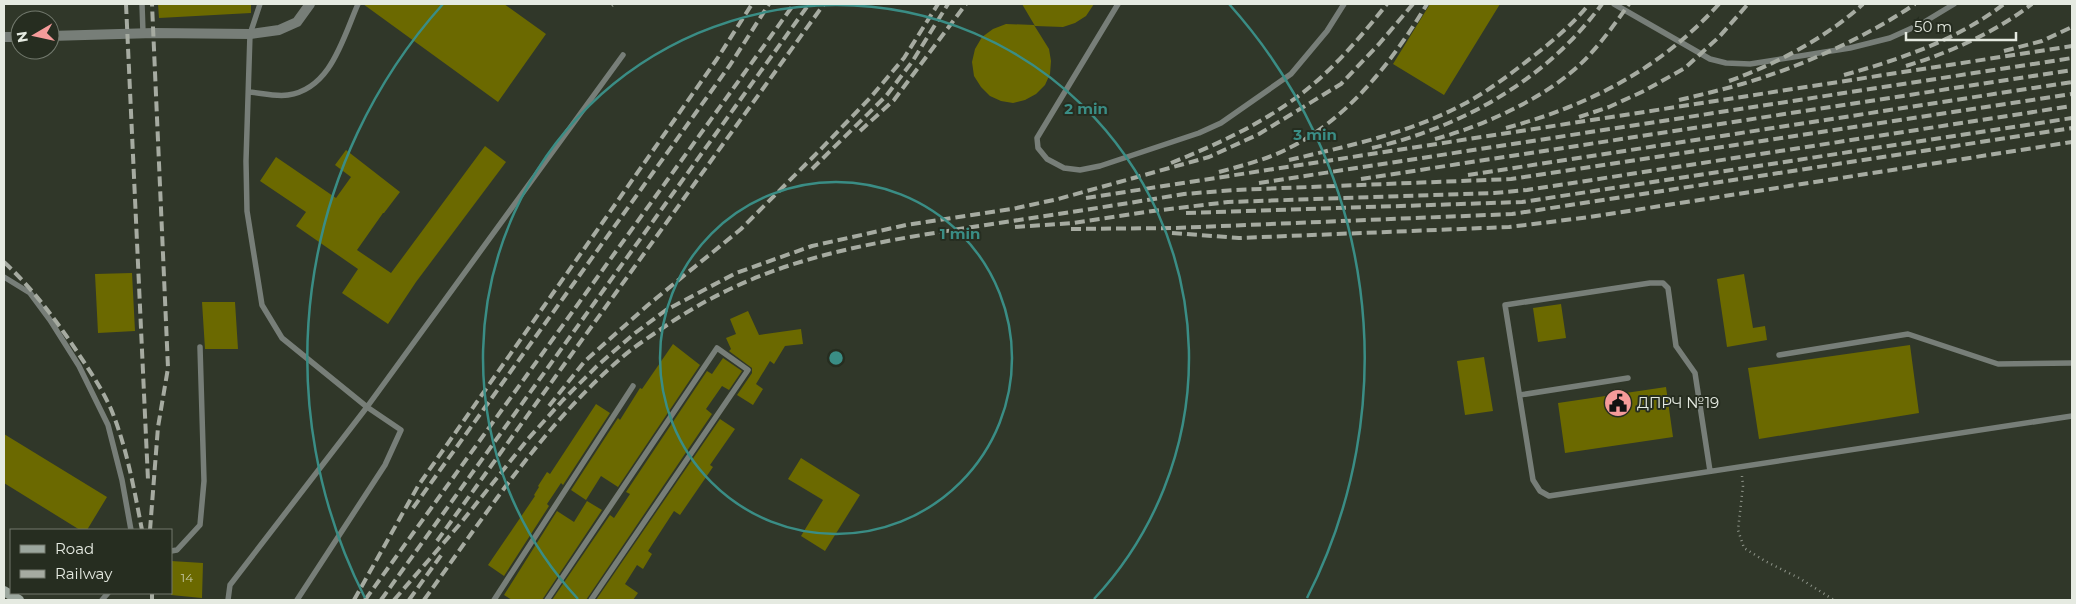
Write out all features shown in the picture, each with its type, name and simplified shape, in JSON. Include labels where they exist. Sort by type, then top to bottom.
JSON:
[{"type":"main road","points":[[4,591],[19,600]]},
{"type":"street","points":[[60,36],[143,33],[250,34],[279,30],[298,22],[310,4]]},
{"type":"lane","points":[[142,4],[143,33]]},
{"type":"lane","points":[[260,4],[250,34],[247,210],[262,305],[282,338],[367,407],[401,430],[385,465],[297,600]]},
{"type":"lane","points":[[249,92],[286,96],[308,90],[330,69],[358,4]]},
{"type":"lane","points":[[1118,4],[1036,138],[1038,148],[1047,160],[1064,168],[1080,170],[1100,166],[1200,133],[1221,123],[1291,74],[1327,32],[1344,4]]},
{"type":"lane","points":[[1614,4],[1710,59],[1726,63],[1750,64],[1850,48],[1890,38],[1921,24],[1954,4]]},
{"type":"lane","points":[[228,600],[230,585],[367,407],[623,55]]},
{"type":"lane","points":[[4,277],[30,294],[50,320],[79,366],[108,424],[122,480],[130,529]]},
{"type":"lane","points":[[1710,472],[1695,373],[1676,346],[1668,288],[1663,283],[1650,283],[1506,305],[1533,480],[1540,491],[1549,496],[1710,472],[2072,416]]},
{"type":"lane","points":[[1779,355],[1908,334],[1998,364],[2072,363]]},
{"type":"lane","points":[[172,551],[177,550],[200,526],[204,481],[200,347]]},
{"type":"lane","points":[[547,600],[717,348],[748,370],[591,600]]},
{"type":"lane","points":[[1520,394],[1628,378]]},
{"type":"lane","points":[[496,599],[633,386]]},
{"type":"path","points":[[1740,467],[1743,486],[1738,530],[1744,548],[1799,578],[1834,600]]},
{"type":"building","points":[[158,4],[251,4],[251,13],[159,18]]},
{"type":"building","points":[[363,4],[504,4],[546,34],[498,102]]},
{"type":"building","points":[[1022,4],[1094,4],[1086,16],[1075,23],[1063,27],[1035,26]]},
{"type":"building","points":[[1430,4],[1500,4],[1444,95],[1393,64]]},
{"type":"building","points":[[1006,24],[1034,25],[1049,49],[1051,61],[1050,74],[1045,85],[1036,94],[1025,100],[1013,103],[1001,101],[990,96],[981,87],[974,76],[972,62],[975,49],[982,37],[993,29]]},
{"type":"building","points":[[485,146],[506,162],[416,282],[388,324],[342,293],[358,269],[296,226],[306,212],[260,181],[276,157],[336,198],[351,177],[335,165],[346,150],[400,192],[357,250],[391,273]]},
{"type":"building","points":[[132,273],[135,331],[98,333],[95,274]]},
{"type":"building","points":[[1744,274],[1753,328],[1765,326],[1767,340],[1727,347],[1717,279]]},
{"type":"building","points":[[202,302],[235,302],[238,349],[205,349]]},
{"type":"building","points":[[1561,304],[1566,338],[1538,342],[1533,308]]},
{"type":"building","points":[[748,311],[759,335],[801,329],[803,344],[785,346],[774,364],[770,361],[756,384],[763,389],[753,405],[737,395],[752,373],[752,368],[729,351],[731,349],[726,338],[736,334],[730,319]]},
{"type":"building","points":[[673,344],[700,365],[618,487],[601,476],[586,500],[571,490],[618,418],[620,420],[640,388],[642,389]]},
{"type":"building","points":[[1910,345],[1919,413],[1759,439],[1748,368]]},
{"type":"building","points":[[1484,357],[1493,411],[1465,415],[1457,361]]},
{"type":"building","points":[[723,358],[742,371],[729,390],[722,386],[706,409],[712,414],[586,600],[552,600],[610,515],[614,518],[630,494],[626,492],[707,371],[712,374]]},
{"type":"building","points":[[1666,387],[1673,437],[1565,453],[1558,403]]},
{"type":"building","points":[[596,404],[610,413],[563,485],[561,483],[547,504],[549,506],[504,576],[488,565],[535,496],[538,486],[547,472],[550,474]]},
{"type":"building","points":[[720,419],[735,429],[710,465],[713,467],[680,515],[674,511],[648,551],[652,554],[643,569],[637,565],[625,584],[638,593],[633,600],[596,600]]},
{"type":"building","points":[[4,434],[107,497],[88,529],[78,529],[4,483]]},
{"type":"building","points":[[801,458],[860,495],[825,551],[801,536],[823,500],[788,479]]},
{"type":"building","points":[[587,501],[602,510],[542,600],[512,600],[504,595],[557,511],[574,522]]},
{"type":"building","points":[[172,561],[203,563],[202,598],[171,595]]},
{"type":"railway","points":[[126,4],[148,480]]},
{"type":"railway","points":[[150,529],[158,427],[168,368],[152,4]]},
{"type":"railway","points":[[354,600],[418,486],[717,59],[752,4]]},
{"type":"railway","points":[[413,508],[730,65],[769,4]]},
{"type":"railway","points":[[365,600],[794,4]]},
{"type":"railway","points":[[381,600],[809,4]]},
{"type":"railway","points":[[437,541],[824,4]]},
{"type":"railway","points":[[549,406],[585,361],[648,305],[741,229],[819,151],[870,98],[904,58],[938,4]]},
{"type":"railway","points":[[812,169],[886,96],[912,62],[948,4]]},
{"type":"railway","points":[[860,131],[894,100],[966,4]]},
{"type":"railway","points":[[1171,163],[1247,128],[1304,92],[1330,69],[1387,4]]},
{"type":"railway","points":[[394,600],[460,524],[528,439],[563,400],[598,365],[635,333],[666,310],[736,273],[812,246],[906,225],[1012,209],[1058,199],[1209,157],[1259,134],[1341,84],[1413,4]]},
{"type":"railway","points":[[1219,172],[1283,151],[1332,120],[1369,85],[1385,66],[1427,4]]},
{"type":"railway","points":[[1289,160],[1400,131],[1464,104],[1483,93],[1557,37],[1589,4]]},
{"type":"railway","points":[[1372,148],[1406,139],[1439,127],[1470,113],[1500,96],[1529,77],[1556,55],[1580,31],[1602,4]]},
{"type":"railway","points":[[1435,139],[1488,121],[1523,104],[1555,85],[1594,50],[1629,4]]},
{"type":"railway","points":[[1506,128],[1566,108],[1622,82],[1673,48],[1719,4]]},
{"type":"railway","points":[[1579,117],[1609,107],[1644,91],[1685,68],[1719,37],[1748,4]]},
{"type":"railway","points":[[1729,81],[1765,67],[1800,49],[1833,28],[1863,4]]},
{"type":"railway","points":[[1679,100],[1742,84],[1809,60],[1854,40],[1896,17],[1915,4]]},
{"type":"railway","points":[[1844,75],[1928,47],[1967,28],[2004,4]]},
{"type":"railway","points":[[1906,66],[1972,41],[2003,24],[2032,4]]},
{"type":"railway","points":[[2004,51],[2042,41],[2072,27]]},
{"type":"railway","points":[[1086,198],[2072,46]]},
{"type":"railway","points":[[1259,183],[2072,58]]},
{"type":"railway","points":[[1361,179],[2072,70]]},
{"type":"railway","points":[[1468,175],[2072,82]]},
{"type":"railway","points":[[424,600],[515,474],[539,444],[591,386],[624,355],[667,325],[705,302],[743,283],[781,268],[820,256],[901,239],[1184,194],[1234,190],[1511,179],[2072,94]]},
{"type":"railway","points":[[1015,227],[1073,223],[1228,202],[1494,193],[1527,190],[2072,106]]},
{"type":"railway","points":[[1186,213],[1522,202],[2072,118]]},
{"type":"railway","points":[[1071,229],[1175,228],[1512,214],[2072,128]]},
{"type":"railway","points":[[1172,233],[1239,238],[1509,227],[1590,217],[2072,142]]},
{"type":"railway","points":[[4,262],[25,283],[53,317],[100,387],[117,424],[126,454],[142,529]]},
{"type":"railway","points":[[409,600],[442,554]]},
{"type":"railway","points":[[152,594],[152,600]]},
{"type":"place","name":"ДПРЧ №19","points":[[1618,403]]}]
